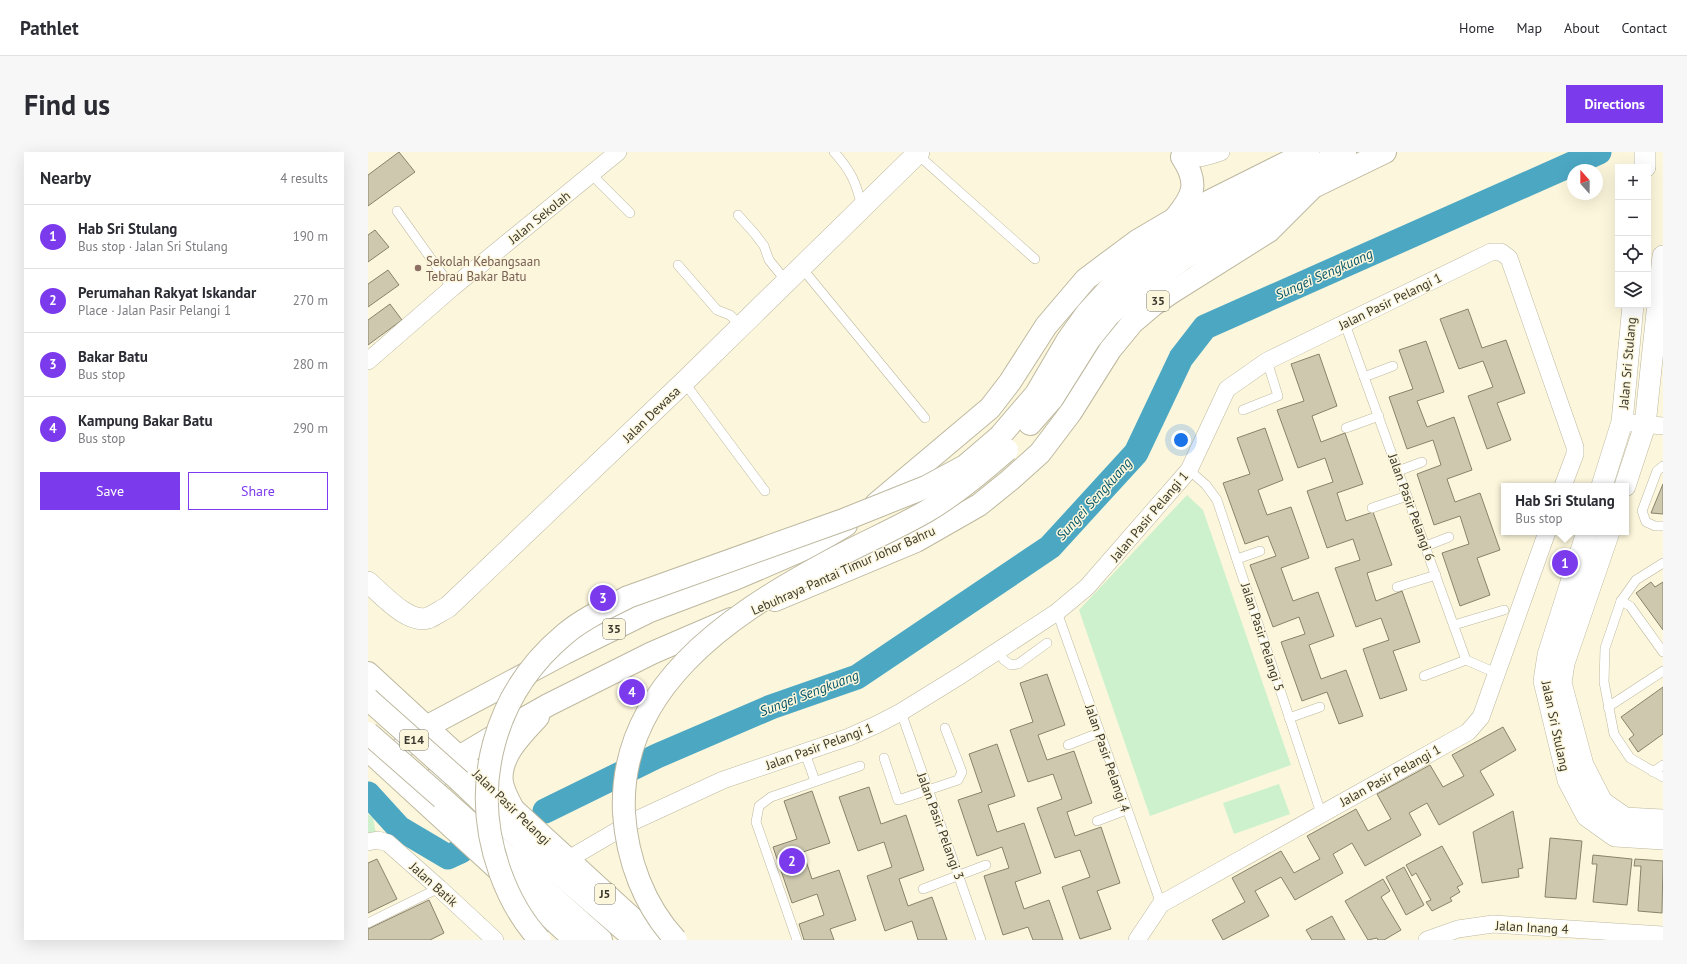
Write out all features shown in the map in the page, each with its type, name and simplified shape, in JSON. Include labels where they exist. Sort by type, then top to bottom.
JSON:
[{"type":"main road","name":"Lebuhraya Pantai Timur Johor Bahru","points":[[418,795],[459,757],[548,705],[675,642],[916,541],[979,506],[1040,453],[1071,412],[1110,350],[1133,322],[1153,305],[1172,292],[1269,231],[1310,170],[1345,152]]},
{"type":"main road","name":"Lebuhraya Pantai Timur Johor Bahru","points":[[376,757],[426,727],[565,653],[650,611],[737,578],[809,546],[849,523],[879,503],[990,408],[1010,382],[1046,326],[1086,279],[1137,241],[1176,218],[1310,170],[1385,152]]},
{"type":"main road","points":[[1176,218],[1191,197],[1193,186],[1187,165],[1178,155]]},
{"type":"main road","points":[[676,940],[651,905],[637,877],[625,832],[624,804],[629,758],[636,736],[653,702],[666,683],[702,646],[739,615],[826,563],[928,510],[962,489],[1004,443],[1036,394],[1066,341],[1087,313],[1109,289],[1132,270],[1157,253],[1310,170]]},
{"type":"main road","points":[[540,940],[531,930],[514,904],[504,884],[490,841],[486,800],[492,752],[497,730],[506,708],[518,687],[539,660],[566,633],[596,612],[628,597],[838,522],[926,487],[966,466],[1004,443]]},
{"type":"main road","name":"35","points":[[938,452],[933,461],[930,472],[932,483],[938,494],[946,502],[957,506],[979,506]]},
{"type":"main road","name":"Jalan Pasir Pelangi","points":[[368,673],[656,940]]},
{"type":"main road","name":"E14","points":[[368,699],[460,781],[534,852],[636,940]]},
{"type":"main road","points":[[513,809],[504,791],[502,782],[504,764],[508,754],[520,736],[548,705]]},
{"type":"main road","name":"E14","points":[[368,733],[601,940]]},
{"type":"main road","points":[[376,757],[575,940]]},
{"type":"street","name":"Jalan Sekolah","points":[[368,361],[452,288],[618,152]]},
{"type":"street","points":[[1178,155],[1194,160],[1221,152]]},
{"type":"street","points":[[1645,152],[1645,164]]},
{"type":"street","name":"Jalan Dewasa","points":[[368,582],[399,609],[414,618],[428,618],[448,607],[684,382],[918,153]]},
{"type":"street","name":"Jalan Pasir Pelangi 1","points":[[561,853],[723,780],[849,737],[900,712],[998,651],[1057,612],[1088,588],[1189,470],[1227,390],[1266,361],[1491,252],[1501,252],[1509,258],[1574,447],[1575,454],[1564,483]]},
{"type":"street","name":"Jalan Sri Stulang","points":[[1626,483],[1654,426],[1663,256]]},
{"type":"street","name":"Jalan Sri Stulang","points":[[1603,483],[1622,422],[1632,308]]},
{"type":"street","name":"Jalan Sri Stulang","points":[[1622,422],[1654,426]]},
{"type":"street","name":"Jalan Pasir Pelangi 1","points":[[1137,940],[1161,904],[1468,732],[1481,716],[1546,535]]},
{"type":"street","name":"Jalan Sri Stulang","points":[[1586,535],[1548,655],[1544,682],[1566,773],[1568,780],[1587,816],[1615,836],[1663,839]]},
{"type":"street","name":"Jalan Sri Stulang","points":[[1608,535],[1564,663],[1561,683],[1583,764],[1602,802],[1626,818],[1663,820]]},
{"type":"street","name":"Jalan Batik","points":[[368,842],[378,840],[388,843],[439,888],[491,939]]},
{"type":"street","name":"Jalan Inang 4","points":[[1427,940],[1458,929],[1492,924],[1609,935],[1663,935]]},
{"type":"lane","points":[[834,152],[848,167],[858,189],[862,207]]},
{"type":"lane","points":[[918,153],[1035,259]]},
{"type":"lane","points":[[591,174],[630,213]]},
{"type":"lane","points":[[397,211],[452,288]]},
{"type":"lane","points":[[738,215],[764,246],[769,260],[793,274],[925,418]]},
{"type":"lane","points":[[678,265],[718,310],[730,315],[741,326]]},
{"type":"lane","name":"Jalan Pasir Pelangi 6","points":[[1345,324],[1466,660]]},
{"type":"lane","points":[[1243,410],[1278,396],[1266,361]]},
{"type":"lane","points":[[1364,377],[1393,366]]},
{"type":"lane","points":[[684,382],[765,491]]},
{"type":"lane","points":[[1346,428],[1378,416]]},
{"type":"lane","points":[[1398,471],[1422,462]]},
{"type":"lane","points":[[1663,466],[1657,471],[1642,511],[1646,522],[1654,526],[1663,526]]},
{"type":"lane","name":"Jalan Pasir Pelangi 5","points":[[1189,470],[1206,484],[1217,500],[1321,813]]},
{"type":"lane","points":[[1372,508],[1407,496]]},
{"type":"lane","points":[[1426,546],[1449,537]]},
{"type":"lane","points":[[1237,559],[1260,551]]},
{"type":"lane","points":[[1663,563],[1636,580],[1621,601],[1605,648],[1604,682],[1614,734],[1630,758],[1663,777]]},
{"type":"lane","points":[[1398,588],[1436,575]]},
{"type":"lane","points":[[1621,601],[1630,606],[1663,652]]},
{"type":"lane","points":[[1454,625],[1504,610]]},
{"type":"lane","name":"Jalan Pasir Pelangi 4","points":[[1057,612],[1126,810],[1161,904]]},
{"type":"lane","points":[[998,651],[1004,660],[1011,665],[1018,664],[1047,644]]},
{"type":"lane","points":[[1424,676],[1466,660],[1496,673]]},
{"type":"lane","points":[[1608,707],[1663,671]]},
{"type":"lane","points":[[1289,718],[1320,707]]},
{"type":"lane","name":"Jalan Pasir Pelangi 3","points":[[900,712],[982,940]]},
{"type":"lane","points":[[884,758],[898,800],[958,780],[962,772],[945,728]]},
{"type":"lane","points":[[1068,745],[1099,733]]},
{"type":"lane","points":[[805,753],[815,781]]},
{"type":"lane","points":[[1654,772],[1663,765]]},
{"type":"lane","points":[[797,940],[756,822],[759,806],[771,797],[860,766]]},
{"type":"lane","points":[[1097,821],[1126,810]]},
{"type":"lane","points":[[923,889],[986,865]]},
{"type":"lane","points":[[368,923],[439,888]]},
{"type":"green space","points":[[1187,495],[1203,510],[1291,765],[1150,816],[1079,610]]},
{"type":"green space","points":[[1279,784],[1290,814],[1234,834],[1223,803]]},
{"type":"green space","points":[[368,814],[373,818],[376,834],[368,838]]},
{"type":"building","points":[[399,152],[415,172],[368,206],[368,175]]},
{"type":"building","points":[[375,230],[389,247],[368,262],[368,235]]},
{"type":"building","points":[[388,270],[399,285],[368,307],[368,284]]},
{"type":"building","points":[[390,304],[402,320],[368,345],[368,320]]},
{"type":"building","points":[[1468,309],[1482,348],[1506,340],[1525,393],[1497,403],[1511,440],[1487,449],[1468,396],[1493,387],[1483,361],[1459,369],[1440,319]]},
{"type":"building","points":[[1426,341],[1444,392],[1417,401],[1427,427],[1454,417],[1472,470],[1447,479],[1455,502],[1480,493],[1500,550],[1477,558],[1490,595],[1460,606],[1442,553],[1469,544],[1460,516],[1434,525],[1417,474],[1441,465],[1433,440],[1407,449],[1389,397],[1413,389],[1399,350]]},
{"type":"building","points":[[1319,354],[1337,406],[1312,416],[1321,442],[1345,433],[1363,484],[1337,493],[1346,521],[1373,512],[1392,565],[1367,573],[1376,601],[1402,591],[1420,642],[1393,651],[1407,690],[1380,699],[1363,649],[1389,640],[1381,618],[1356,627],[1335,568],[1360,560],[1353,539],[1327,548],[1307,491],[1333,482],[1325,458],[1298,468],[1277,410],[1304,401],[1291,364]]},
{"type":"building","points":[[1265,428],[1283,480],[1258,490],[1267,515],[1291,507],[1309,558],[1281,568],[1293,601],[1318,592],[1334,636],[1309,645],[1321,679],[1346,670],[1363,716],[1339,724],[1327,692],[1302,701],[1281,642],[1305,634],[1299,617],[1273,627],[1250,565],[1276,556],[1268,536],[1245,544],[1223,483],[1250,474],[1237,438]]},
{"type":"building","points":[[1663,484],[1663,514],[1651,513]]},
{"type":"building","points":[[1651,582],[1655,587],[1663,582],[1663,630],[1636,593]]},
{"type":"building","points":[[1047,674],[1065,725],[1038,735],[1047,760],[1074,751],[1092,803],[1067,812],[1075,836],[1101,827],[1120,883],[1097,891],[1111,929],[1080,939],[1062,887],[1090,877],[1080,850],[1055,858],[1037,808],[1062,799],[1053,774],[1028,782],[1010,730],[1033,722],[1020,683]]},
{"type":"building","points":[[1663,687],[1663,734],[1638,752],[1629,739],[1634,735],[1621,717]]},
{"type":"building","points":[[1503,727],[1516,750],[1480,771],[1494,795],[1439,825],[1427,803],[1409,813],[1421,835],[1365,866],[1352,843],[1333,854],[1343,873],[1295,900],[1281,877],[1255,891],[1269,916],[1223,940],[1212,920],[1245,902],[1232,878],[1281,851],[1294,873],[1320,859],[1307,836],[1356,809],[1368,831],[1391,819],[1377,794],[1430,765],[1443,787],[1464,776],[1452,755]]},
{"type":"building","points":[[997,744],[1015,796],[988,805],[997,832],[1024,823],[1041,873],[1015,882],[1024,909],[1049,900],[1063,940],[1033,940],[1028,927],[1003,935],[984,876],[1009,868],[1002,847],[977,856],[958,800],[982,792],[969,754]]},
{"type":"building","points":[[869,787],[881,824],[906,815],[924,870],[899,879],[908,906],[932,897],[947,940],[918,940],[912,921],[885,931],[867,876],[892,867],[884,842],[858,851],[839,797]]},
{"type":"building","points":[[812,791],[830,843],[803,852],[812,879],[839,870],[856,920],[830,929],[834,940],[804,940],[799,924],[824,915],[817,894],[792,903],[773,847],[797,839],[784,801]]},
{"type":"building","points":[[1513,811],[1523,868],[1518,869],[1519,877],[1482,883],[1473,832]]},
{"type":"building","points":[[1550,838],[1582,841],[1576,899],[1545,897]]},
{"type":"building","points":[[1442,846],[1463,884],[1457,887],[1460,892],[1450,898],[1452,901],[1432,911],[1426,902],[1431,900],[1416,873],[1412,876],[1406,865]]},
{"type":"building","points":[[1593,855],[1632,859],[1627,905],[1593,902],[1597,864],[1592,864]]},
{"type":"building","points":[[377,859],[397,899],[368,913],[368,863]]},
{"type":"building","points":[[1635,859],[1663,861],[1662,913],[1638,911],[1641,866],[1634,866]]},
{"type":"building","points":[[1404,867],[1424,905],[1406,915],[1386,877]]},
{"type":"building","points":[[1383,879],[1390,891],[1381,897],[1401,930],[1384,940],[1378,940],[1377,938],[1368,940],[1345,901]]},
{"type":"building","points":[[429,900],[444,933],[430,940],[368,940],[368,929]]},
{"type":"building","points":[[1332,916],[1345,940],[1312,940],[1306,930]]},
{"type":"waterway","name":"Sungei Sengkuang","points":[[545,811],[657,756],[771,707],[857,677],[1050,547],[1136,453],[1181,358],[1205,327],[1599,152]]},
{"type":"waterway","name":"Sungei Sengkuang","points":[[368,794],[399,828],[448,857],[461,851]]},
{"type":"place","name":"Sekolah Kebangsaan Tebrau Bakar Batu","points":[[418,268]]},
{"type":"place","name":"Hab Sri Stulang","points":[[1565,563]]},
{"type":"place","name":"Bakar Batu","points":[[603,598]]},
{"type":"place","name":"Kampung Bakar Batu","points":[[632,692]]},
{"type":"place","name":"Perumahan Rakyat Iskandar","points":[[792,861]]}]
